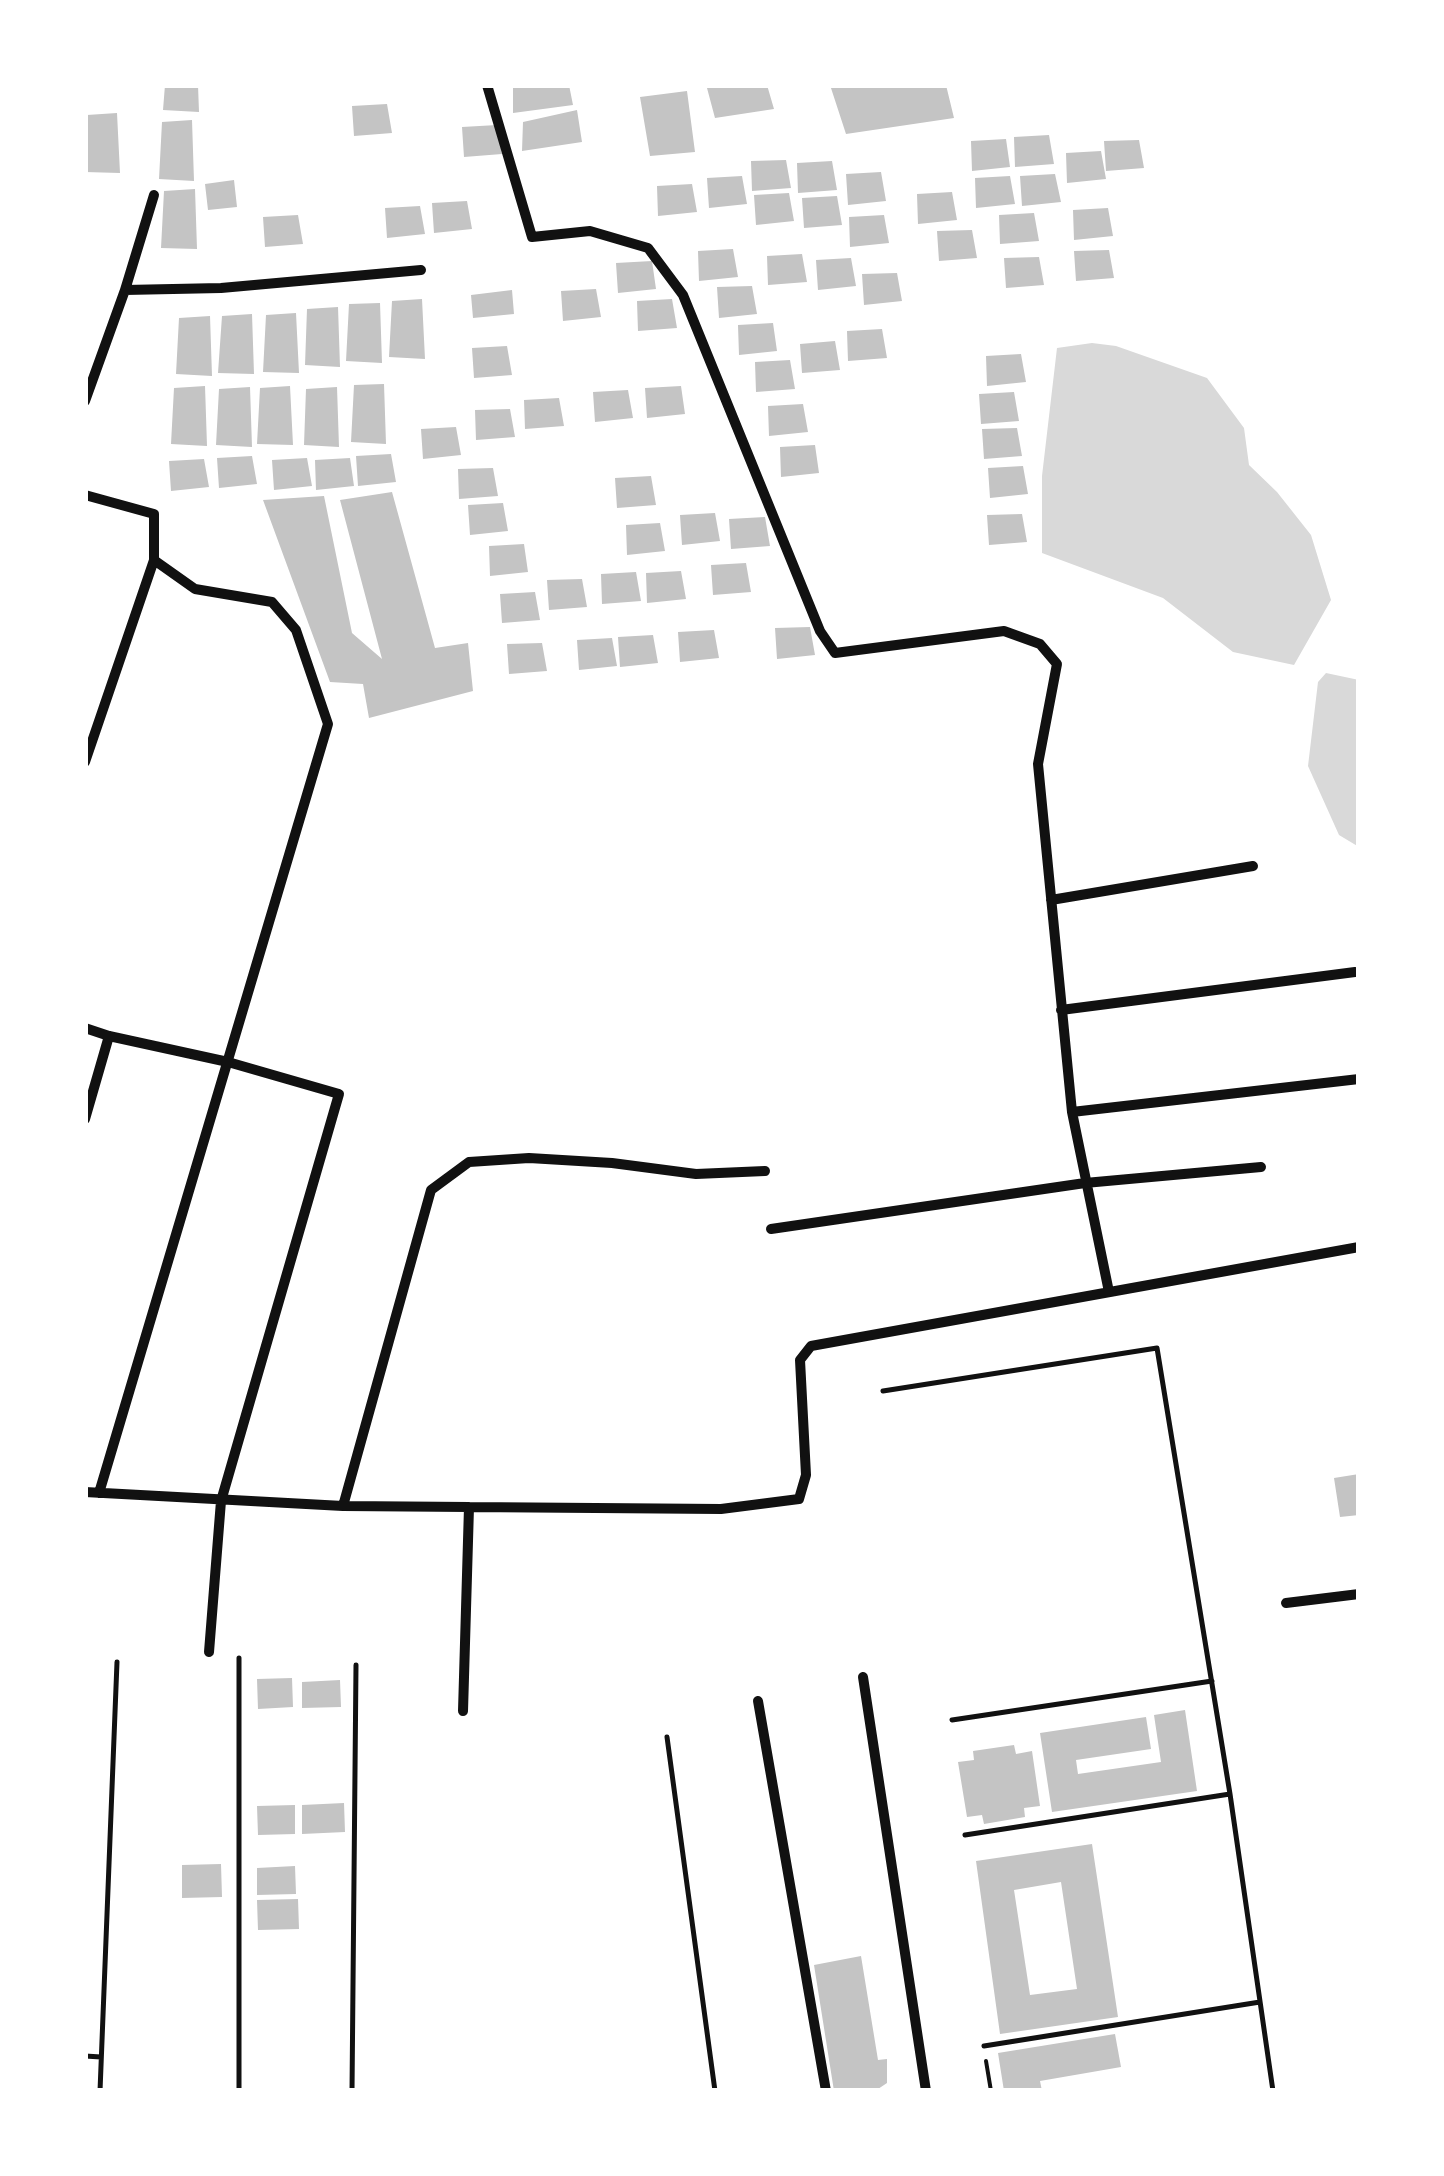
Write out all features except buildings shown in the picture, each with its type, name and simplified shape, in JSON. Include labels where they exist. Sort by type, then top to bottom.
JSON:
[{"type":"street","points":[[487,85],[532,236],[590,230],[648,248],[683,295],[820,631],[835,653],[1004,631],[1040,644],[1057,664],[1038,764],[1072,1112],[1108,1292]]},
{"type":"street","points":[[85,401],[154,195]]},
{"type":"street","points":[[125,290],[221,288],[421,270]]},
{"type":"street","points":[[85,495],[154,514],[154,560],[85,762]]},
{"type":"street","points":[[99,1492],[328,724],[296,630],[272,602],[196,589],[154,560]]},
{"type":"street","points":[[1051,900],[1254,866]]},
{"type":"street","points":[[1061,1010],[1354,972]]},
{"type":"street","points":[[85,1028],[228,1062],[339,1094],[221,1500],[209,1652]]},
{"type":"street","points":[[85,1119],[109,1036]]},
{"type":"street","points":[[1072,1112],[1359,1079]]},
{"type":"street","points":[[343,1506],[431,1190],[468,1162],[530,1158],[696,1174],[765,1171]]},
{"type":"street","points":[[771,1228],[1085,1183],[1261,1167]]},
{"type":"street","points":[[85,1492],[343,1506],[722,1509],[799,1498],[806,1475],[800,1360],[811,1346],[1359,1247]]},
{"type":"street","points":[[463,1711],[468,1507]]},
{"type":"street","points":[[1286,1602],[1359,1594]]},
{"type":"street","points":[[863,1677],[926,2091]]},
{"type":"street","points":[[758,1701],[826,2091]]},
{"type":"lane","points":[[883,1391],[1157,1348],[1230,1794],[1273,2091]]},
{"type":"lane","points":[[239,1658],[240,2091]]},
{"type":"lane","points":[[100,2091],[117,1662]]},
{"type":"lane","points":[[352,2091],[356,1665]]},
{"type":"lane","points":[[952,1720],[1212,1680]]},
{"type":"lane","points":[[668,1738],[715,2091]]},
{"type":"lane","points":[[965,1835],[1230,1794]]},
{"type":"lane","points":[[984,2046],[1260,2002]]},
{"type":"lane","points":[[85,2056],[101,2057]]},
{"type":"path","points":[[984,2046],[991,2091]]},
{"type":"shaded area","points":[[1092,343],[1116,346],[1207,378],[1244,428],[1249,465],[1277,492],[1311,535],[1331,600],[1294,665],[1233,652],[1163,598],[1042,553],[1042,476],[1057,348]]},
{"type":"shaded area","points":[[1326,673],[1359,680],[1359,847],[1339,835],[1308,766],[1318,682]]}]
